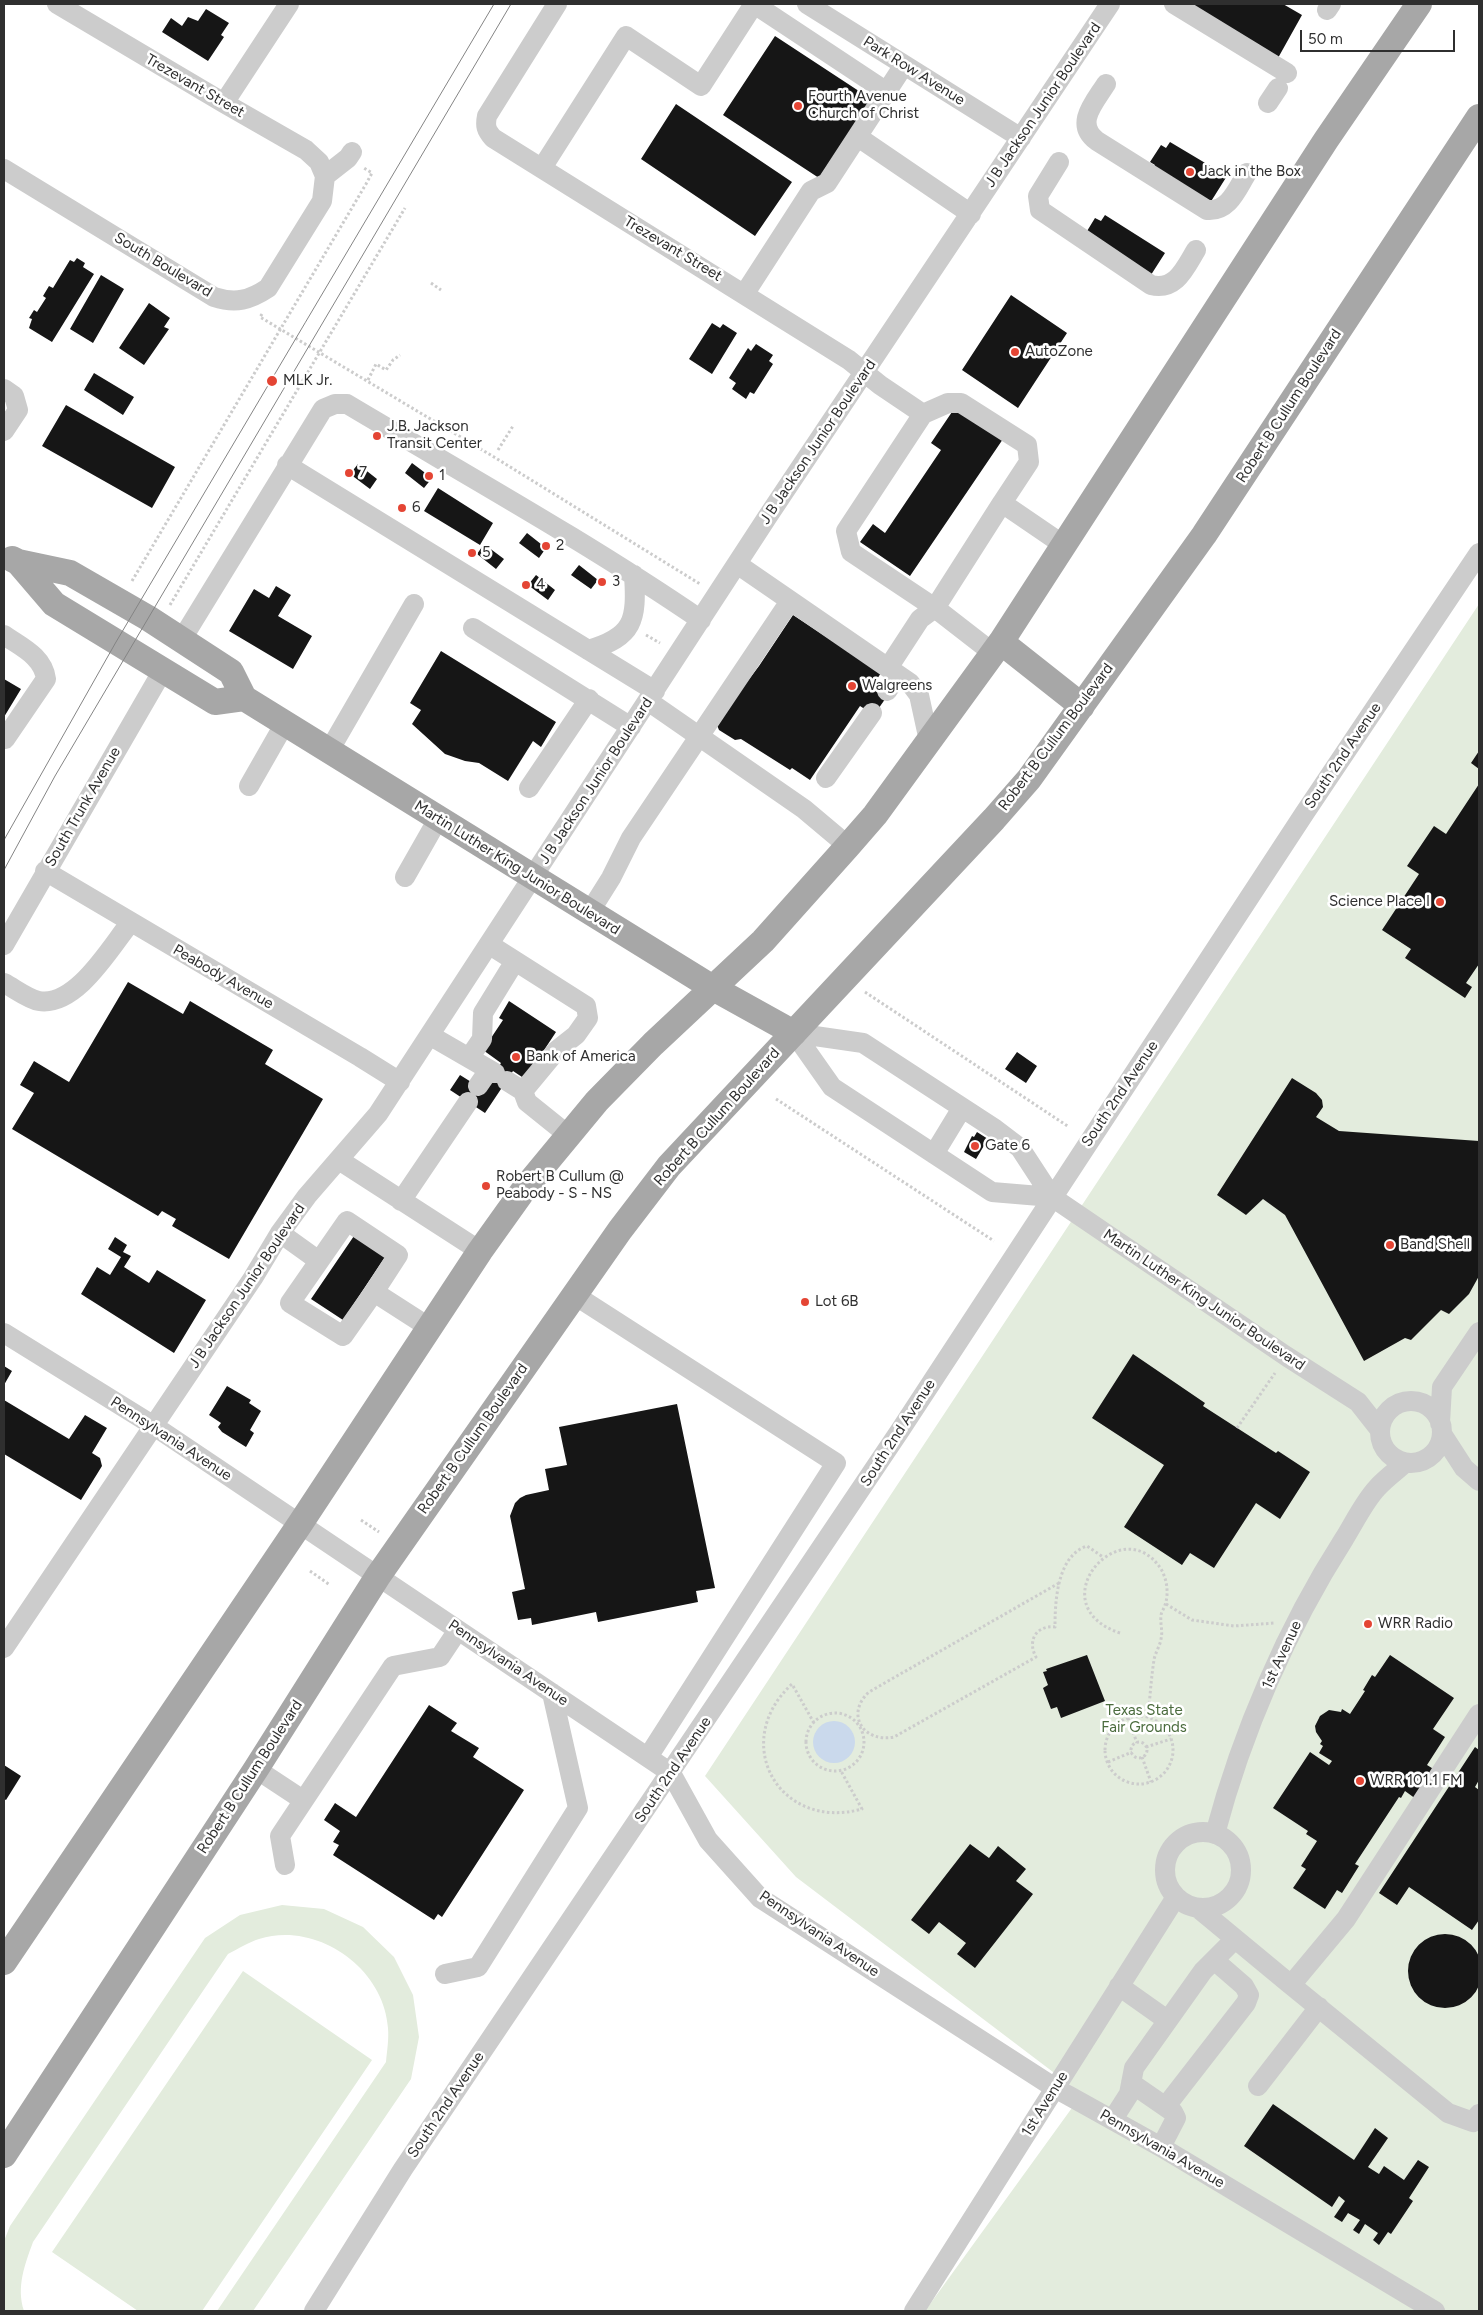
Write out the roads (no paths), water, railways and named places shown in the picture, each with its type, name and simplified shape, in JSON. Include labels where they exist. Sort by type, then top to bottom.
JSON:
[{"type":"main road","points":[[6,1952],[300,1524],[480,1251],[525,1188],[597,1101],[653,1044],[763,941],[875,815],[929,741],[997,647],[1065,546],[1321,149],[1418,4]]},
{"type":"main road","name":"Robert B Cullum Boulevard","points":[[4,2155],[256,1769],[378,1576],[573,1294],[669,1166],[994,819],[1029,779],[1204,535],[1479,117]]},
{"type":"main road","points":[[11,558],[70,573],[182,639],[231,672],[244,698],[214,702],[54,604],[11,558]]},
{"type":"main road","points":[[997,647],[1082,706]]},
{"type":"main road","name":"Martin Luther King Junior Boulevard","points":[[244,698],[589,913],[713,988],[794,1033]]},
{"type":"street","name":"Trezevant Street","points":[[57,4],[224,104],[306,150],[319,162],[325,176]]},
{"type":"street","points":[[224,104],[289,4]]},
{"type":"street","name":"Trezevant Street","points":[[557,4],[487,116],[485,124],[493,138],[745,293],[865,371],[880,385],[923,414]]},
{"type":"street","points":[[542,168],[626,36],[700,86],[754,4],[887,92]]},
{"type":"street","name":"Park Row Avenue","points":[[807,4],[1021,138]]},
{"type":"street","name":"J B Jackson Junior Boulevard","points":[[4,1648],[253,1278],[280,1232],[307,1196],[378,1114],[431,1036],[700,620],[1110,4]]},
{"type":"street","points":[[1174,4],[1277,88]]},
{"type":"street","points":[[745,293],[811,191],[828,182],[904,65]]},
{"type":"street","points":[[1106,84],[1089,111],[1086,127],[1088,134],[1097,142],[1207,210],[1222,209],[1247,173]]},
{"type":"street","points":[[858,137],[971,214]]},
{"type":"street","points":[[325,176],[348,158],[352,152]]},
{"type":"street","points":[[1059,162],[1038,196],[1040,210],[1152,285],[1165,286],[1178,280],[1196,250]]},
{"type":"street","name":"South Boulevard","points":[[4,169],[214,297],[228,301],[242,301],[256,296],[268,288],[322,200],[325,176]]},
{"type":"street","points":[[4,389],[14,396],[18,410],[4,431]]},
{"type":"street","points":[[896,679],[920,619],[935,608],[1029,462],[1027,445],[961,403],[948,403],[923,414],[846,531],[851,552],[935,608],[997,647]]},
{"type":"street","points":[[182,639],[323,409],[335,404],[348,404],[634,575],[700,620]]},
{"type":"street","points":[[288,465],[588,650],[652,696],[698,736],[804,809],[848,846]]},
{"type":"street","points":[[1002,504],[1065,546]]},
{"type":"street","name":"South 2nd Avenue","points":[[314,2311],[403,2169],[906,1421],[1052,1197],[1479,553]]},
{"type":"street","points":[[737,564],[918,695],[929,741]]},
{"type":"street","points":[[588,650],[610,644],[630,626],[636,606],[634,575]]},
{"type":"street","points":[[589,913],[611,878],[631,838],[790,601]]},
{"type":"street","points":[[329,751],[414,604]]},
{"type":"street","points":[[474,628],[631,727]]},
{"type":"street","points":[[4,635],[39,659],[45,670],[46,679],[5,739]]},
{"type":"street","name":"South Trunk Avenue","points":[[4,945],[45,871],[163,670]]},
{"type":"street","points":[[529,788],[589,699]]},
{"type":"street","points":[[826,778],[872,713]]},
{"type":"street","points":[[249,786],[285,723]]},
{"type":"street","points":[[405,877],[438,819]]},
{"type":"street","name":"Peabody Avenue","points":[[45,871],[400,1082]]},
{"type":"street","points":[[4,983],[38,1001],[58,999],[67,995],[84,982],[130,923]]},
{"type":"street","points":[[402,1201],[493,1084],[557,1050],[576,1035],[588,1018],[586,1006],[490,945]]},
{"type":"street","points":[[468,1058],[482,1039],[483,1013],[515,961]]},
{"type":"street","name":"Martin Luther King Junior Boulevard","points":[[794,1033],[810,1060],[832,1087],[992,1192],[1052,1197]]},
{"type":"street","name":"Martin Luther King Junior Boulevard","points":[[794,1033],[863,1043],[1020,1148],[1052,1197],[1286,1356],[1358,1402]]},
{"type":"street","points":[[431,1036],[468,1058],[493,1084],[527,1102],[568,1135]]},
{"type":"street","points":[[934,1154],[962,1108]]},
{"type":"street","points":[[339,1160],[480,1251]]},
{"type":"street","points":[[347,1221],[398,1255],[374,1292],[343,1336],[290,1303],[347,1221]]},
{"type":"street","points":[[280,1232],[319,1261]]},
{"type":"street","points":[[374,1292],[430,1328]]},
{"type":"street","points":[[573,1294],[836,1463],[648,1757]]},
{"type":"street","points":[[1381,1437],[1384,1416],[1404,1402],[1442,1386],[1479,1332]]},
{"type":"street","name":"Pennsylvania Avenue","points":[[4,1333],[154,1426],[671,1773],[708,1840],[760,1898],[1055,2088],[1161,2147],[1435,2311]]},
{"type":"street","points":[[1358,1402],[1381,1437],[1387,1453],[1396,1460],[1405,1463],[1416,1463],[1426,1460],[1440,1444],[1442,1386]]},
{"type":"street","points":[[1358,1402],[1404,1402],[1428,1406],[1436,1414],[1441,1429],[1464,1468],[1479,1480]]},
{"type":"street","name":"1st Avenue","points":[[1376,1488],[1381,1437]]},
{"type":"street","points":[[1426,1460],[1464,1468]]},
{"type":"street","name":"1st Avenue","points":[[1214,1834],[1224,1797],[1252,1721],[1297,1621],[1328,1564],[1376,1488],[1405,1463]]},
{"type":"street","points":[[286,1865],[280,1836],[393,1666],[440,1658],[458,1630]]},
{"type":"street","points":[[445,1974],[478,1967],[578,1808],[552,1693]]},
{"type":"street","points":[[1291,1985],[1346,1919],[1479,1714]]},
{"type":"street","points":[[256,1769],[303,1800]]},
{"type":"street","points":[[1198,1908],[1222,1903],[1232,1895],[1240,1878],[1240,1860],[1234,1848],[1226,1840],[1214,1834],[1202,1832],[1190,1835],[1179,1841],[1171,1850],[1166,1862],[1165,1874],[1169,1886],[1176,1897],[1186,1904],[1198,1908],[1448,2113],[1473,2122],[1479,2114]]},
{"type":"street","name":"1st Avenue","points":[[914,2311],[1176,1897]]},
{"type":"street","points":[[1113,2119],[1129,2094],[1134,2068],[1203,1970],[1235,1939]]},
{"type":"street","points":[[1166,2106],[1246,2003],[1249,1995],[1244,1986],[1214,1960]]},
{"type":"street","points":[[1119,1986],[1167,2020]]},
{"type":"street","points":[[1258,2086],[1319,2007]]},
{"type":"street","points":[[1131,2083],[1174,2112],[1176,2118],[1161,2147]]},
{"type":"water","points":[[834,1721],[849,1727],[855,1742],[849,1757],[834,1763],[819,1757],[813,1742],[819,1727]]},
{"type":"tram line","points":[[4,840],[116,642],[494,4]]},
{"type":"tram line","points":[[4,870],[55,776],[511,4]]},
{"type":"place","name":"Fourth Avenue Church of Christ","points":[[798,106]]},
{"type":"place","name":"Jack in the Box","points":[[1190,172]]},
{"type":"place","name":"AutoZone","points":[[1015,352]]},
{"type":"place","name":"MLK Jr.","points":[[272,381]]},
{"type":"place","name":"J.B. Jackson Transit Center","points":[[377,436]]},
{"type":"place","name":"7","points":[[349,473]]},
{"type":"place","name":"1","points":[[429,476]]},
{"type":"place","name":"6","points":[[402,508]]},
{"type":"place","name":"2","points":[[546,546]]},
{"type":"place","name":"5","points":[[472,553]]},
{"type":"place","name":"3","points":[[602,582]]},
{"type":"place","name":"4","points":[[526,585]]},
{"type":"place","name":"Walgreens","points":[[852,686]]},
{"type":"place","name":"Science Place I","points":[[1440,902]]},
{"type":"place","name":"Bank of America","points":[[516,1057]]},
{"type":"place","name":"Gate 6","points":[[975,1146]]},
{"type":"place","name":"Robert B Cullum @ Peabody - S - NS","points":[[486,1186]]},
{"type":"place","name":"Band Shell","points":[[1390,1245]]},
{"type":"place","name":"Lot 6B","points":[[805,1302]]},
{"type":"place","name":"WRR Radio","points":[[1368,1624]]},
{"type":"place","name":"WRR 101.1 FM","points":[[1360,1781]]},
{"type":"park label","name":"Texas State Fair Grounds","points":[[1144,1720]]}]
